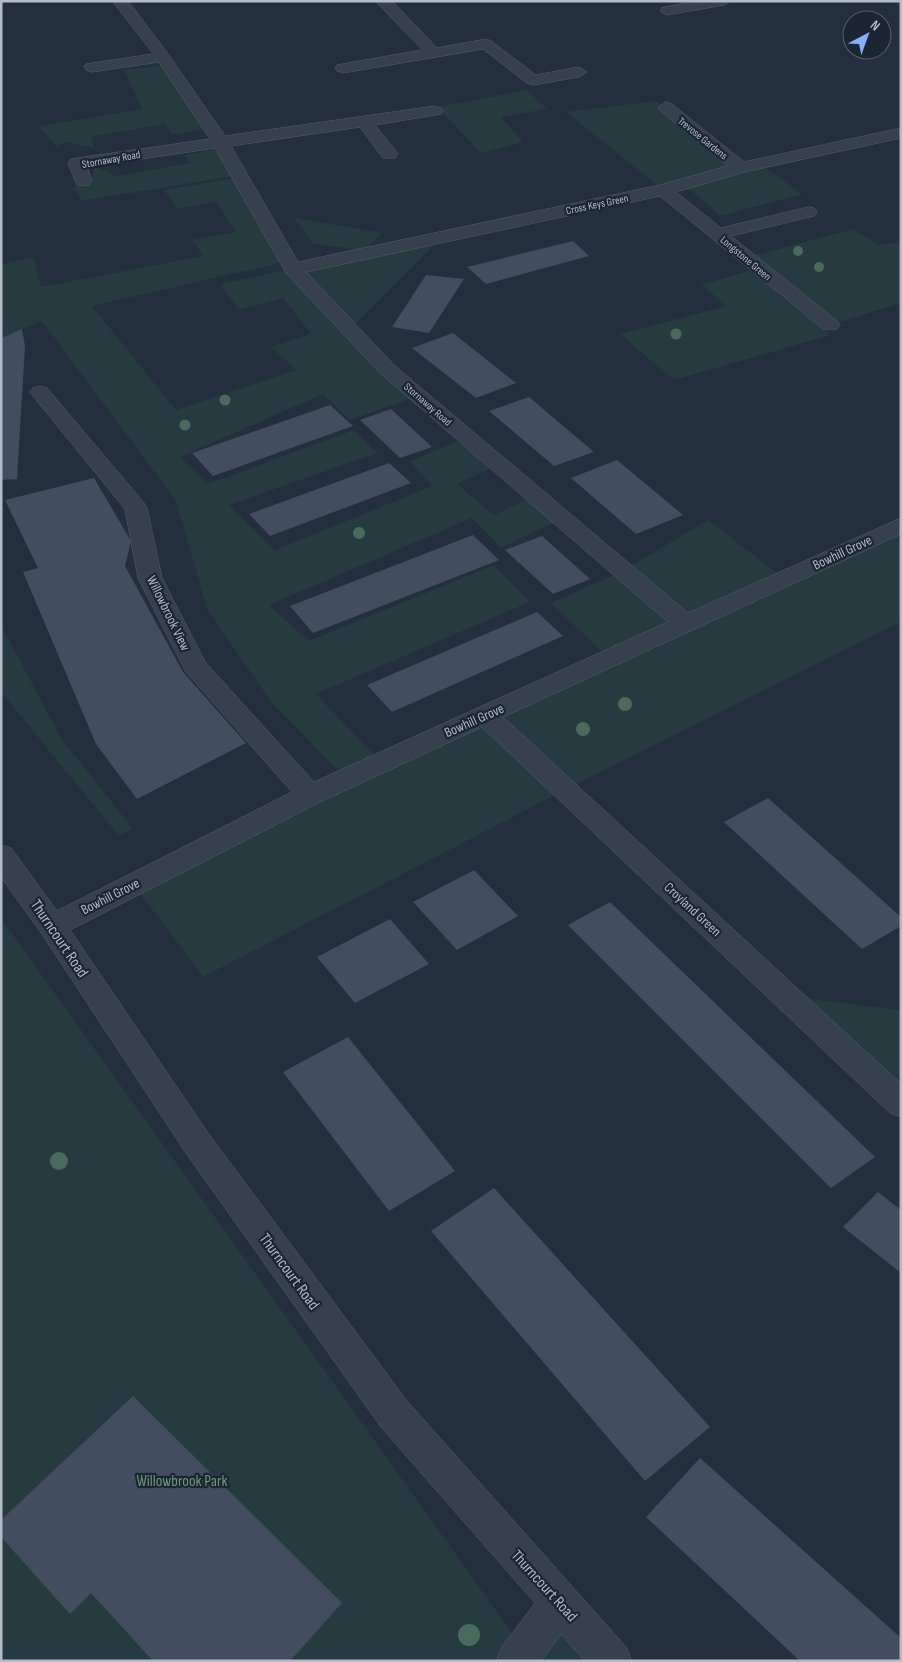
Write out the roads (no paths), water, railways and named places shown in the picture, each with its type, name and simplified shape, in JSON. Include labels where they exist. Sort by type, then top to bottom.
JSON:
[{"type":"street","name":"Stornaway Road","points":[[120,1],[163,57],[220,142],[293,269],[387,369],[686,624]]},
{"type":"street","points":[[383,1],[433,52]]},
{"type":"street","points":[[667,11],[724,1]]},
{"type":"street","points":[[343,68],[486,44],[533,80],[579,72]]},
{"type":"street","points":[[92,67],[163,57]]},
{"type":"street","name":"Trevose Gardens","points":[[666,107],[741,168]]},
{"type":"street","points":[[220,142],[435,111]]},
{"type":"street","points":[[364,121],[389,154]]},
{"type":"street","name":"Cross Keys Green","points":[[293,269],[663,190],[741,168],[901,134]]},
{"type":"street","name":"Stornaway Road","points":[[83,181],[77,163],[220,142]]},
{"type":"street","points":[[68,146],[77,163]]},
{"type":"street","name":"Longstone Green","points":[[663,190],[830,325]]},
{"type":"street","points":[[716,234],[808,212]]},
{"type":"street","name":"Willowbrook View","points":[[40,392],[136,508],[150,578],[195,666],[310,794]]},
{"type":"street","name":"Bowhill Grove","points":[[52,926],[310,794],[901,525]]},
{"type":"street","name":"Croyland Green","points":[[486,715],[901,1104]]},
{"type":"street","name":"Thurncourt Road","points":[[1,855],[52,926],[197,1143],[394,1414],[612,1661]]},
{"type":"street","points":[[516,1661],[560,1603]]},
{"type":"park label","name":"Willowbrook Park","points":[[182,1480]]}]
